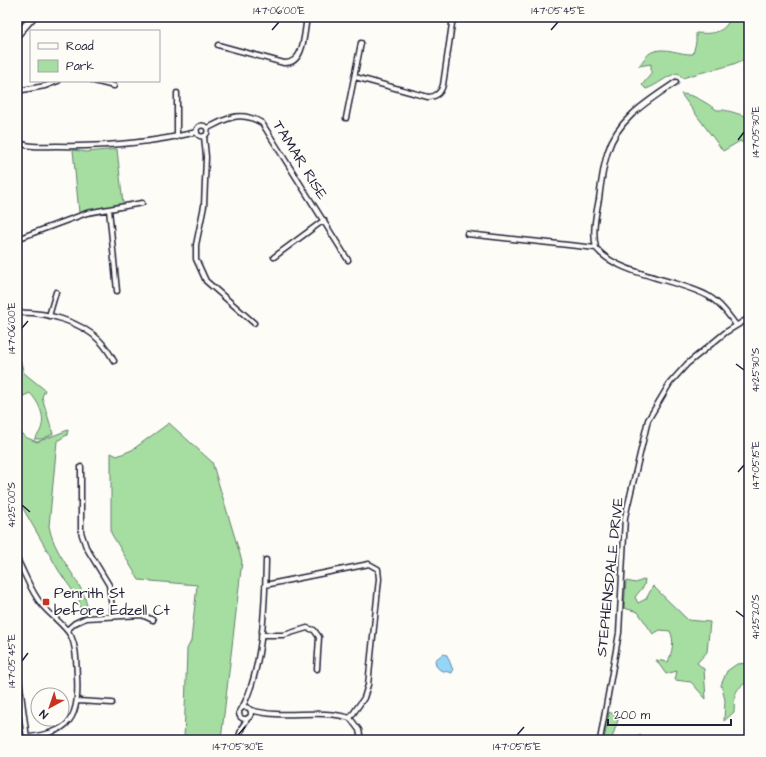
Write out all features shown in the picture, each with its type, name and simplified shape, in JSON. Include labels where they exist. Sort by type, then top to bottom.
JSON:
[{"type":"street","points":[[17,35],[33,17]]},
{"type":"street","points":[[218,45],[284,63],[292,62],[299,56],[307,17]]},
{"type":"street","points":[[355,77],[428,97],[433,97],[438,94],[443,85],[453,17]]},
{"type":"street","points":[[346,118],[361,43]]},
{"type":"street","points":[[17,91],[45,86],[55,82]]},
{"type":"street","points":[[98,82],[114,86]]},
{"type":"street","points":[[676,82],[638,109],[623,125],[612,141],[604,166],[598,201],[594,229],[596,248],[605,258],[612,262],[707,296],[724,309],[736,325]]},
{"type":"street","points":[[177,93],[177,137]]},
{"type":"street","name":"TAMAR RISE","points":[[208,128],[237,116],[245,115],[262,123],[348,260]]},
{"type":"street","points":[[17,142],[32,146],[90,146],[141,143],[197,132],[200,126],[203,125],[208,128],[207,134],[204,136],[206,157],[204,206],[196,259],[206,281],[254,323]]},
{"type":"street","points":[[197,132],[200,136],[204,136]]},
{"type":"street","points":[[17,239],[87,213],[142,203]]},
{"type":"street","points":[[109,209],[117,291]]},
{"type":"street","points":[[274,257],[324,220]]},
{"type":"street","points":[[467,234],[596,248]]},
{"type":"street","points":[[49,316],[56,292]]},
{"type":"street","points":[[17,314],[38,314],[49,316],[71,323],[90,332],[100,340],[114,361]]},
{"type":"street","name":"STEPHENSDALE DRIVE","points":[[600,740],[619,633],[625,517],[648,420],[664,391],[676,376],[702,351],[736,325],[749,318]]},
{"type":"street","points":[[81,467],[81,532],[86,548],[109,586],[113,616]]},
{"type":"street","points":[[17,559],[39,601],[67,630],[72,638],[76,651],[78,701],[71,717],[60,729],[50,734],[17,739]]},
{"type":"street","points":[[242,727],[240,715],[248,696],[261,635],[266,560]]},
{"type":"street","points":[[265,585],[369,564],[378,569],[379,578],[368,685],[364,698],[350,718]]},
{"type":"street","points":[[67,630],[75,623],[86,618],[142,615],[153,620]]},
{"type":"street","points":[[261,635],[284,635],[307,628],[314,630],[319,637],[317,669]]},
{"type":"street","points":[[17,664],[27,738]]},
{"type":"street","points":[[238,740],[242,727],[251,715],[248,696]]},
{"type":"street","points":[[78,701],[112,703]]},
{"type":"street","points":[[242,708],[247,707],[262,714]]},
{"type":"street","points":[[240,715],[242,718],[248,718],[262,714],[333,714],[350,718],[359,730],[361,740]]},
{"type":"green space","points":[[731,17],[749,17],[749,39],[744,48],[749,54],[749,57],[725,67],[683,78],[678,73],[646,89],[642,85],[651,74],[651,64],[639,66],[650,53],[657,50],[667,50],[693,54],[696,42],[696,33],[717,32],[725,27]]},
{"type":"green space","points":[[681,94],[695,97],[717,110],[725,110],[749,116],[749,147],[740,141],[723,151]]},
{"type":"green space","points":[[117,149],[123,204],[79,213],[73,150],[87,152]]},
{"type":"green space","points":[[17,350],[24,373],[45,390],[42,397],[53,434],[42,439],[34,439],[39,434],[42,416],[38,404],[30,393],[19,398],[23,414],[17,418],[17,388],[20,371]]},
{"type":"green space","points":[[169,423],[212,462],[242,561],[221,740],[184,740],[187,649],[191,641],[197,585],[139,580],[111,533],[111,453],[117,456],[132,450]]},
{"type":"green space","points":[[17,429],[25,437],[37,442],[68,430],[67,435],[57,441],[49,526],[51,535],[59,552],[83,593],[89,614],[81,614],[79,600],[59,571],[17,498]]},
{"type":"green space","points":[[645,579],[644,586],[635,597],[638,603],[646,599],[653,586],[688,620],[710,622],[707,652],[697,663],[704,669],[706,699],[691,682],[675,680],[677,671],[666,674],[656,660],[668,662],[672,646],[672,635],[670,631],[660,630],[653,634],[638,612],[624,608],[626,581],[636,583]]},
{"type":"green space","points":[[749,663],[749,681],[737,690],[734,712],[724,721],[725,700],[721,685],[727,671],[737,664]]},
{"type":"green space","points":[[609,712],[619,717],[612,738],[641,735],[638,740],[604,740]]},
{"type":"water","points":[[443,654],[447,655],[453,670],[452,673],[440,670],[436,666],[435,660]]},
{"type":"place","name":"Penrith St before Edzell Ct","points":[[46,602]]}]
